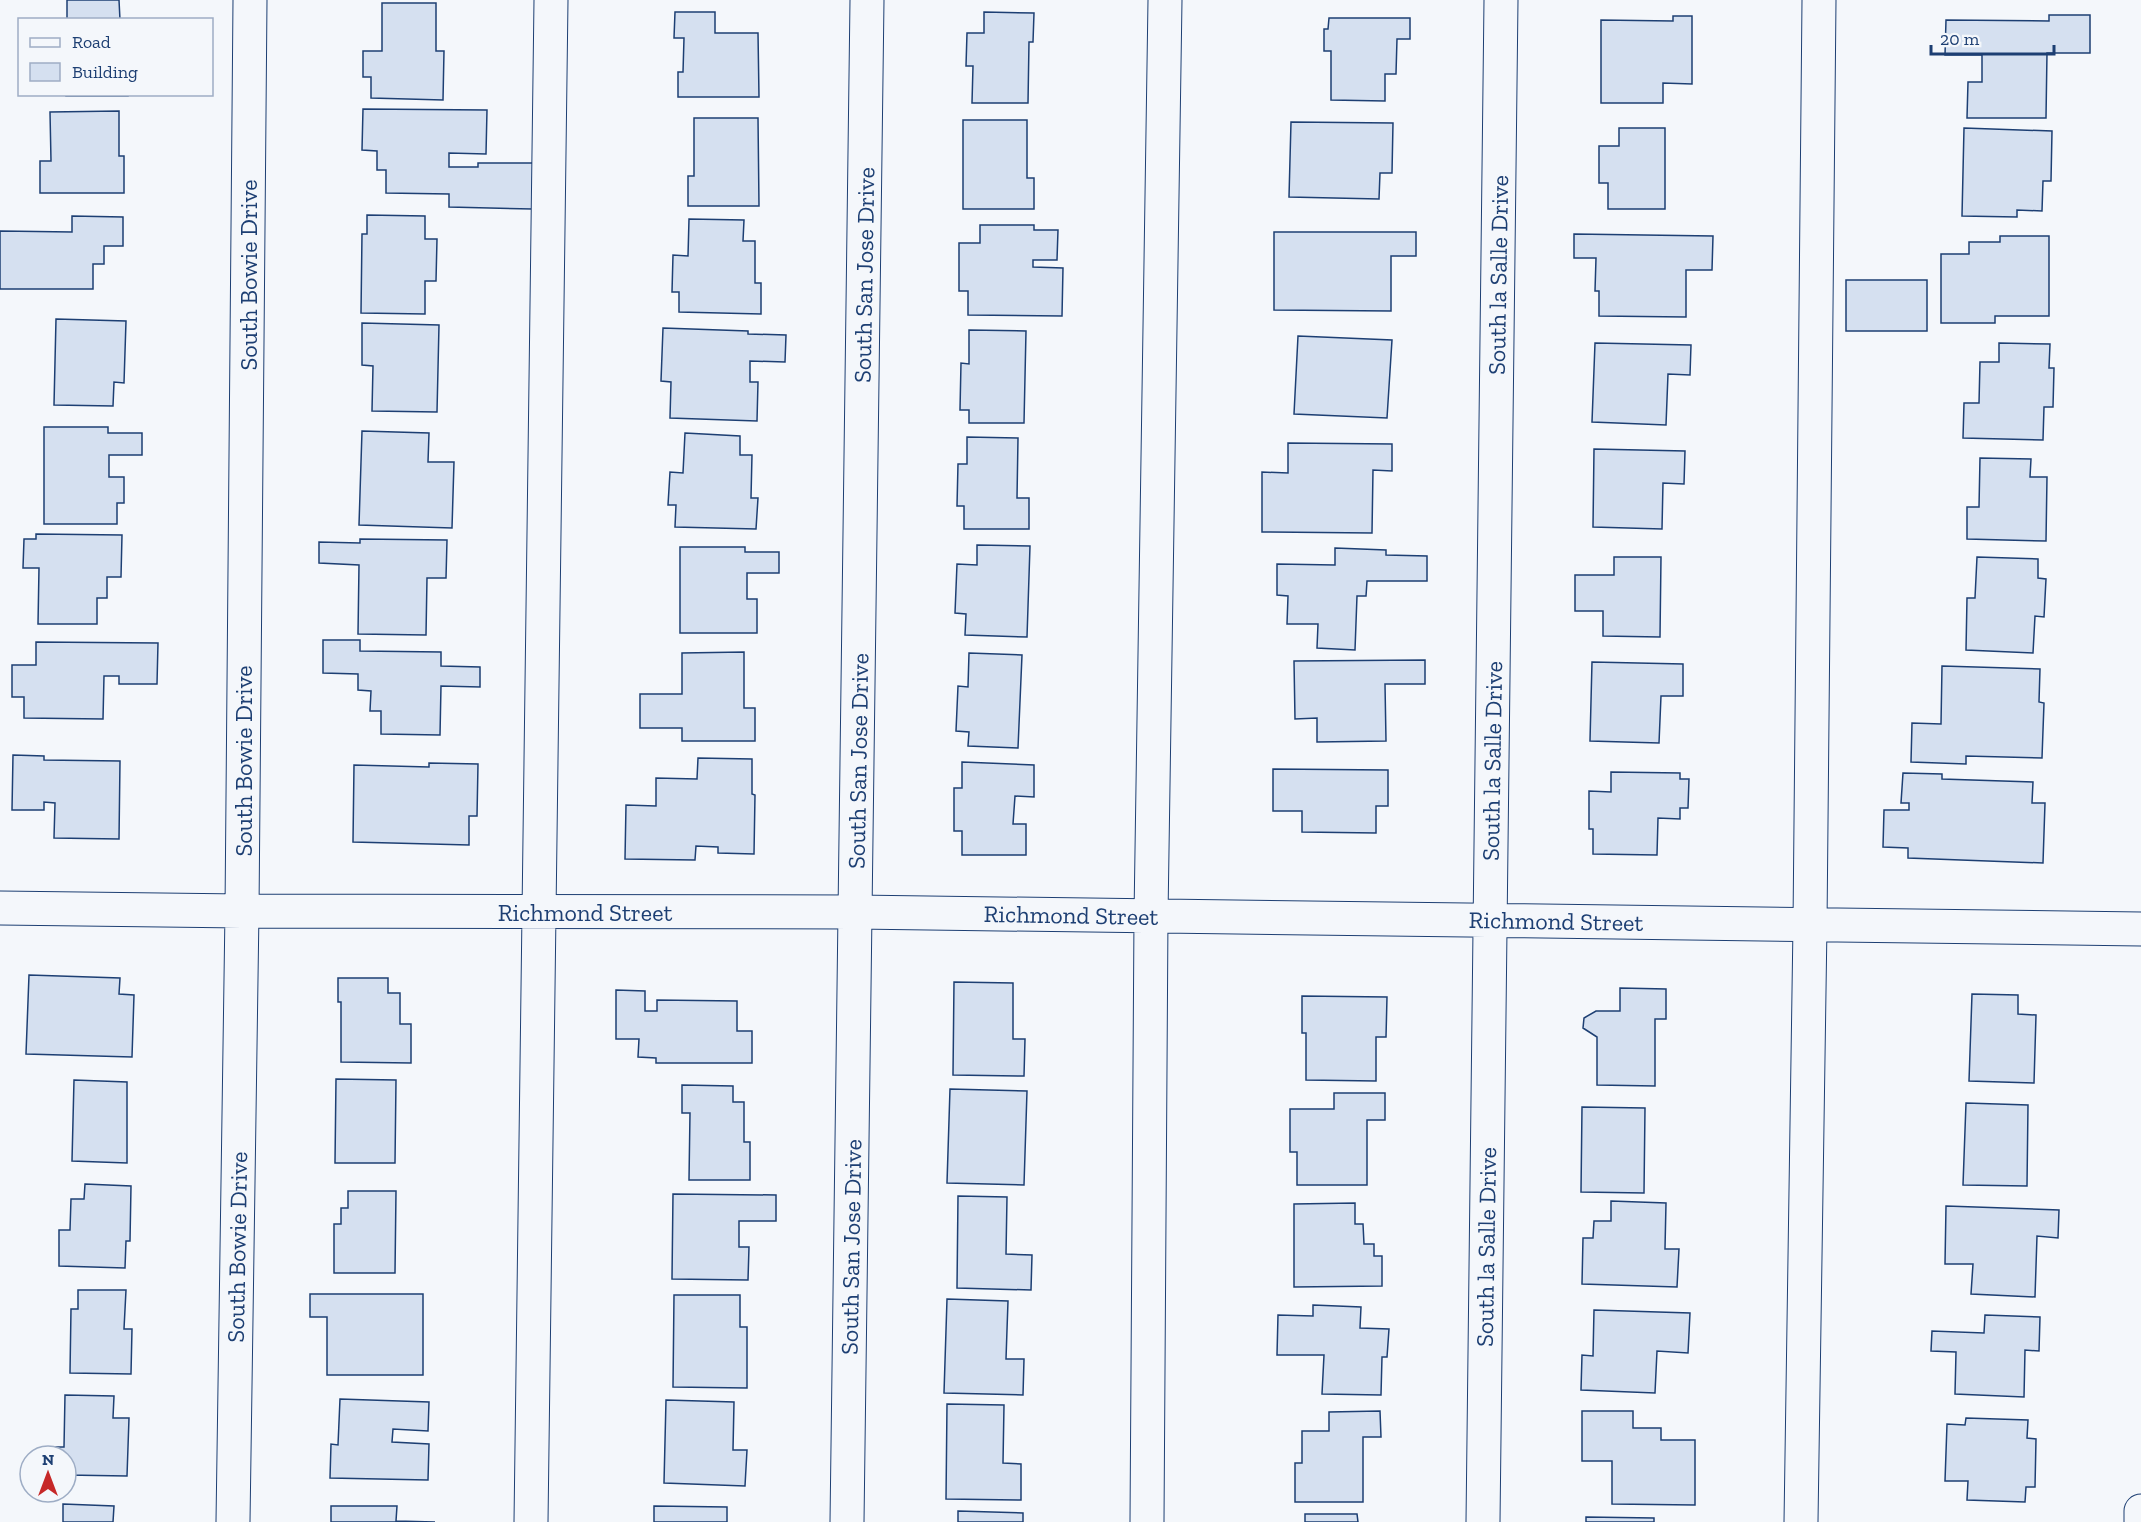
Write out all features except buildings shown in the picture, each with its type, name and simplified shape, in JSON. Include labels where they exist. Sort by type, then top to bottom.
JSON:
[{"type":"street","name":"South Bowie Drive","points":[[233,1522],[242,911],[250,0]]},
{"type":"street","points":[[531,1522],[551,0]]},
{"type":"street","name":"South San Jose Drive","points":[[847,1522],[867,0]]},
{"type":"street","points":[[1147,1522],[1151,916],[1165,0]]},
{"type":"street","name":"South la Salle Drive","points":[[1483,1522],[1501,0]]},
{"type":"street","points":[[1801,1522],[1810,924],[1819,0]]},
{"type":"street","name":"Richmond Street","points":[[0,908],[242,911],[856,912],[2141,928]]},
{"type":"street","points":[[2141,1511],[2141,1522]]}]
